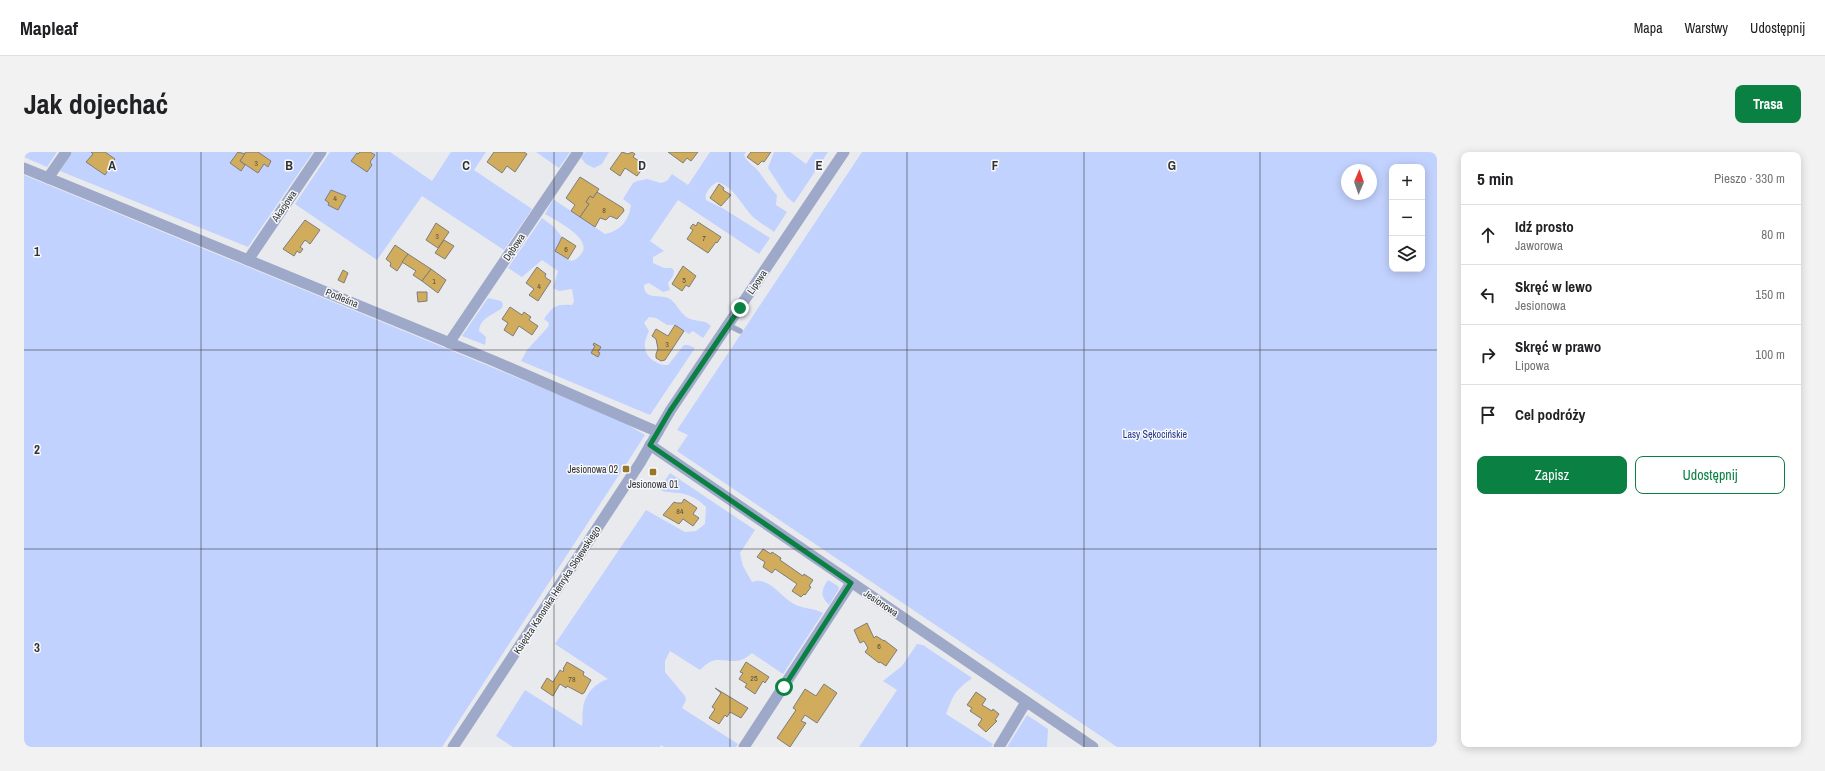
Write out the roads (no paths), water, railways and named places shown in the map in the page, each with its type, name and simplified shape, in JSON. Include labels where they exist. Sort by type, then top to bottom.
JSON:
[{"type":"street","points":[[48,178],[66,152]]},
{"type":"street","name":"Akacjowa","points":[[248,260],[321,152]]},
{"type":"street","name":"Dębowa","points":[[449,343],[578,152]]},
{"type":"street","name":"Lipowa","points":[[658,432],[844,152]]},
{"type":"street","name":"Podleśna","points":[[24,168],[622,415],[658,432]]},
{"type":"street","name":"Księdza Kanonika Henryka Słojewskiego","points":[[453,747],[520,647],[658,432]]},
{"type":"street","name":"Jesionowa","points":[[650,445],[1093,747]]},
{"type":"street","points":[[744,747],[851,583]]},
{"type":"street","points":[[999,747],[1026,702]]},
{"type":"lane","points":[[728,325],[740,331]]},
{"type":"place","name":"Jesionowa 02","points":[[626,469]]},
{"type":"place","name":"Jesionowa 01","points":[[653,472]]},
{"type":"park label","name":"Lasy Sękocińskie","points":[[1155,434]]}]
